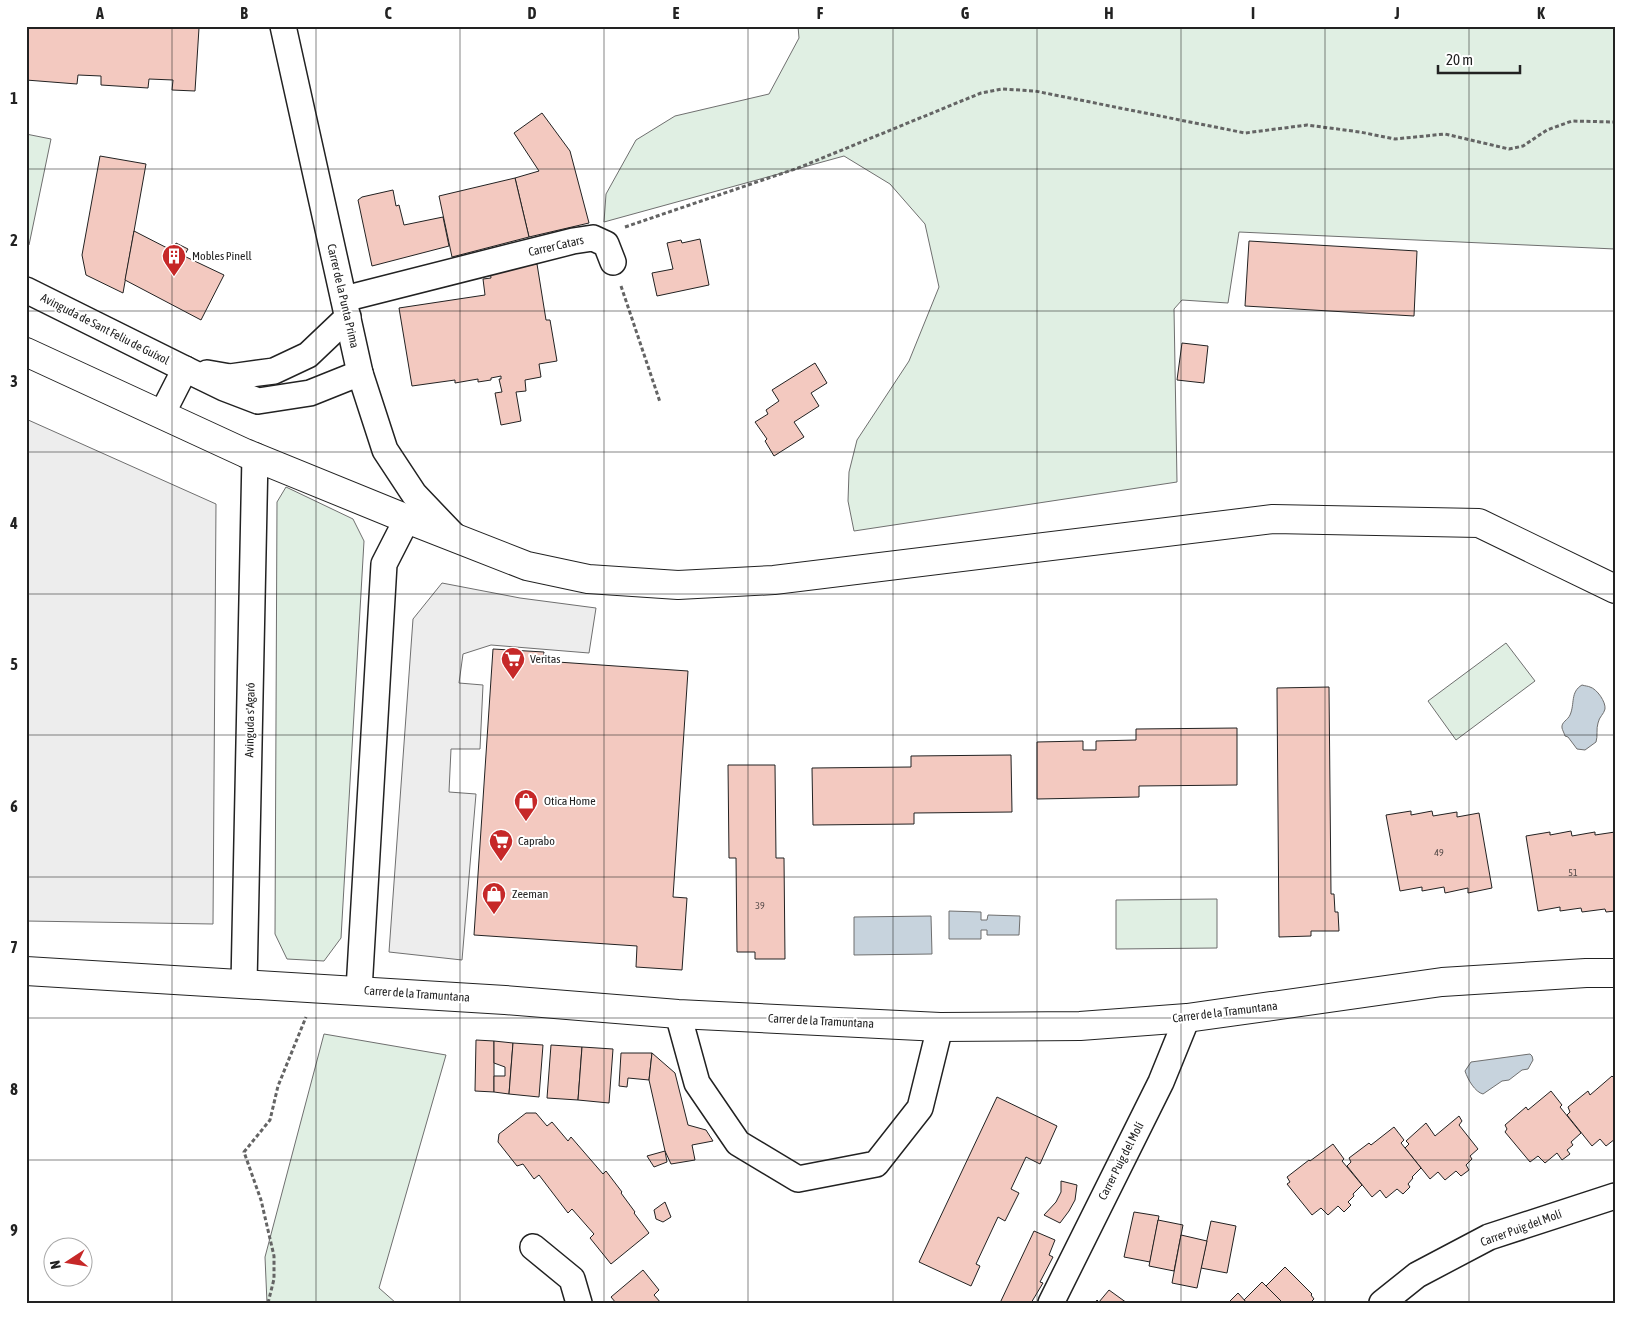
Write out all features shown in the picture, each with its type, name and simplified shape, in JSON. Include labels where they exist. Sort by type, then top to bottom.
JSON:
[{"type":"main road","points":[[26,352],[255,456],[407,519],[527,566],[579,578],[678,585],[774,580],[1272,519],[1479,523],[1615,588]]},
{"type":"main road","name":"Carrer de la Tramuntana","points":[[26,971],[359,990],[678,1014],[940,1027],[1080,1026],[1187,1018],[1442,982],[1586,972],[1615,973]]},
{"type":"street","name":"Carrer de la Punta Prima","points":[[283,26],[360,373],[385,450],[414,494],[457,539]]},
{"type":"street","name":"Carrer Catars","points":[[346,308],[573,241],[593,238],[606,244],[613,262]]},
{"type":"street","name":"Avinguda de Sant Feliu de Guíxol","points":[[26,290],[184,369],[224,388],[258,401],[310,393],[360,373]]},
{"type":"street","name":"Avinguda de Sant Feliu de Guíxol","points":[[184,369],[230,377],[274,371],[308,355],[346,308]]},
{"type":"street","points":[[162,414],[184,369]]},
{"type":"street","name":"Avinguda s'Agaró","points":[[244,984],[255,456]]},
{"type":"street","points":[[359,990],[384,564],[407,519]]},
{"type":"street","points":[[678,1014],[697,1083],[738,1143],[798,1179],[876,1164],[920,1108],[940,1027]]},
{"type":"street","name":"Carrer Puig del Molí","points":[[1050,1303],[1161,1082],[1187,1018]]},
{"type":"street","name":"Carrer Puig del Molí","points":[[1382,1303],[1417,1275],[1489,1237],[1615,1196]]},
{"type":"street","points":[[533,1247],[572,1279],[579,1303]]},
{"type":"path","points":[[593,238],[798,168],[981,93],[1002,89],[1035,91],[1245,134],[1307,125],[1395,139],[1445,134],[1509,149],[1523,146],[1547,130],[1572,121],[1615,122]]},
{"type":"path","points":[[613,262],[660,402]]},
{"type":"path","points":[[268,1303],[274,1279],[274,1256],[261,1200],[244,1152],[270,1120],[278,1086],[318,988]]},
{"type":"green space","points":[[798,26],[1615,26],[1615,249],[1239,232],[1228,303],[1182,300],[1174,309],[1177,482],[854,531],[848,501],[849,472],[857,440],[909,361],[939,287],[925,224],[890,184],[844,156],[604,222],[606,194],[636,140],[675,116],[769,94],[799,38]]},
{"type":"green space","points":[[26,134],[51,139],[29,245],[26,244]]},
{"type":"green space","points":[[286,487],[353,519],[364,541],[341,938],[324,961],[287,959],[275,934],[277,502]]},
{"type":"green space","points":[[1506,643],[1535,681],[1456,740],[1428,701]]},
{"type":"green space","points":[[1217,899],[1217,948],[1116,949],[1116,900]]},
{"type":"green space","points":[[324,1034],[446,1055],[379,1288],[396,1303],[267,1303],[265,1257]]},
{"type":"shaded area","points":[[26,419],[216,504],[213,924],[26,921]]},
{"type":"shaded area","points":[[442,583],[520,598],[596,608],[589,653],[491,645],[463,654],[459,683],[483,685],[480,749],[451,749],[449,792],[476,794],[462,960],[389,952],[413,619]]},
{"type":"shaded area","points":[[1582,685],[1593,688],[1603,699],[1605,706],[1597,725],[1596,742],[1585,750],[1577,749],[1568,737],[1565,736],[1562,728],[1570,715],[1574,695]]},
{"type":"shaded area","points":[[949,911],[981,912],[981,920],[987,920],[988,915],[1020,916],[1019,935],[987,935],[987,930],[981,930],[981,939],[949,939]]},
{"type":"shaded area","points":[[931,916],[932,954],[854,955],[854,917]]},
{"type":"shaded area","points":[[1530,1054],[1533,1060],[1528,1069],[1522,1070],[1509,1080],[1502,1081],[1483,1094],[1472,1085],[1465,1071],[1471,1062]]},
{"type":"building","points":[[26,26],[172,26],[199,28],[195,91],[172,90],[173,80],[149,79],[148,88],[101,85],[101,76],[78,75],[77,84],[26,80]]},
{"type":"building","points":[[542,113],[570,151],[589,223],[529,237],[515,178],[539,171],[514,133]]},
{"type":"building","points":[[100,156],[146,164],[123,293],[86,275],[82,255]]},
{"type":"building","points":[[515,178],[529,237],[452,257],[439,196]]},
{"type":"building","points":[[393,190],[396,206],[399,205],[404,225],[443,217],[449,246],[372,266],[358,200],[362,197]]},
{"type":"building","name":"Mobles Pinell","points":[[134,231],[173,251],[176,243],[188,249],[184,256],[224,275],[201,320],[125,280]]},
{"type":"building","points":[[700,239],[709,285],[657,296],[652,273],[673,269],[667,243],[681,240],[682,243]]},
{"type":"building","points":[[1249,241],[1417,251],[1414,316],[1245,306]]},
{"type":"building","points":[[537,264],[546,320],[550,320],[557,361],[539,364],[541,377],[525,380],[526,391],[516,392],[521,421],[501,425],[495,393],[502,392],[499,379],[501,379],[501,376],[478,382],[478,379],[455,383],[455,380],[412,386],[399,308],[485,295],[483,279],[491,278],[490,271]]},
{"type":"building","points":[[1182,343],[1208,346],[1204,383],[1177,380]]},
{"type":"building","points":[[815,363],[827,383],[811,393],[819,406],[794,422],[804,437],[774,456],[765,441],[767,439],[755,422],[768,414],[766,410],[779,401],[772,390]]},
{"type":"building","points":[[493,649],[544,652],[543,661],[688,671],[673,897],[687,898],[682,970],[636,967],[637,946],[474,935]]},
{"type":"building","points":[[1329,687],[1331,894],[1334,894],[1335,912],[1338,912],[1339,931],[1311,931],[1311,936],[1279,937],[1277,688]]},
{"type":"building","points":[[1237,728],[1237,785],[1139,786],[1139,797],[1037,799],[1037,742],[1083,741],[1083,750],[1096,750],[1096,741],[1136,740],[1136,729]]},
{"type":"building","points":[[1011,755],[1012,812],[914,813],[914,824],[813,825],[812,768],[911,767],[911,756]]},
{"type":"building","points":[[728,765],[775,765],[776,858],[784,858],[785,959],[755,959],[755,952],[737,952],[736,858],[729,858]]},
{"type":"building","points":[[1411,811],[1411,815],[1432,811],[1433,816],[1457,812],[1457,817],[1479,813],[1492,888],[1468,893],[1468,888],[1445,893],[1444,887],[1422,891],[1422,887],[1400,891],[1386,815]]},
{"type":"building","points":[[1571,831],[1572,836],[1595,832],[1595,835],[1615,832],[1615,911],[1606,912],[1605,909],[1582,912],[1581,908],[1560,911],[1560,907],[1538,911],[1526,836],[1550,832],[1550,835]]},
{"type":"building","points":[[476,1040],[494,1041],[494,1092],[475,1091]]},
{"type":"building","points":[[494,1041],[513,1043],[509,1094],[494,1092],[494,1076],[505,1076],[505,1067],[494,1063]]},
{"type":"building","points":[[513,1043],[543,1045],[539,1097],[509,1094]]},
{"type":"building","points":[[551,1045],[582,1047],[578,1100],[547,1098]]},
{"type":"building","points":[[582,1047],[613,1049],[609,1103],[578,1100]]},
{"type":"building","points":[[621,1053],[652,1053],[649,1080],[628,1078],[627,1087],[619,1086]]},
{"type":"building","points":[[652,1053],[675,1073],[688,1125],[706,1130],[713,1141],[692,1145],[695,1160],[671,1164],[665,1151],[649,1080]]},
{"type":"building","points":[[1612,1076],[1615,1079],[1615,1139],[1606,1146],[1600,1139],[1592,1146],[1567,1115],[1570,1112],[1568,1107],[1588,1091],[1590,1095]]},
{"type":"building","points":[[1551,1091],[1562,1105],[1560,1107],[1581,1133],[1571,1142],[1573,1145],[1567,1150],[1570,1154],[1562,1160],[1557,1153],[1545,1163],[1538,1156],[1530,1162],[1505,1132],[1507,1129],[1505,1125],[1526,1107],[1528,1110]]},
{"type":"building","points":[[997,1097],[1057,1126],[1040,1164],[1026,1157],[1011,1189],[1019,1193],[1005,1221],[998,1217],[976,1264],[980,1266],[971,1286],[919,1262]]},
{"type":"building","points":[[526,1113],[536,1113],[547,1126],[552,1122],[568,1141],[571,1137],[603,1174],[606,1171],[649,1233],[611,1264],[590,1238],[594,1234],[572,1209],[568,1213],[539,1175],[534,1179],[523,1164],[517,1166],[498,1142],[499,1134]]},
{"type":"building","points":[[1459,1116],[1462,1121],[1459,1125],[1478,1149],[1470,1156],[1472,1159],[1466,1165],[1469,1170],[1461,1176],[1456,1171],[1445,1180],[1438,1172],[1430,1179],[1405,1148],[1409,1144],[1406,1141],[1426,1123],[1435,1136]]},
{"type":"building","points":[[1394,1127],[1404,1140],[1401,1143],[1421,1168],[1412,1177],[1408,1184],[1410,1187],[1403,1194],[1397,1189],[1386,1198],[1380,1190],[1372,1197],[1347,1166],[1351,1162],[1349,1158],[1369,1143],[1371,1145]]},
{"type":"building","points":[[1333,1144],[1344,1159],[1342,1161],[1362,1185],[1353,1194],[1354,1196],[1348,1202],[1351,1205],[1344,1212],[1338,1206],[1328,1215],[1321,1208],[1312,1215],[1287,1184],[1290,1182],[1287,1177]]},
{"type":"building","points":[[665,1151],[667,1162],[654,1167],[647,1156]]},
{"type":"building","points":[[1061,1181],[1077,1185],[1075,1200],[1060,1223],[1044,1215],[1056,1202],[1061,1192]]},
{"type":"building","points":[[665,1202],[671,1217],[663,1222],[656,1219],[654,1210]]},
{"type":"building","points":[[1134,1212],[1159,1216],[1150,1262],[1124,1257]]},
{"type":"building","points":[[1158,1220],[1183,1225],[1174,1271],[1149,1266]]},
{"type":"building","points":[[1211,1221],[1236,1226],[1227,1273],[1201,1268]]},
{"type":"building","points":[[1034,1231],[1055,1240],[1049,1255],[1053,1257],[1040,1282],[1043,1283],[1031,1303],[1000,1303]]},
{"type":"building","points":[[1181,1235],[1207,1241],[1197,1288],[1172,1283]]},
{"type":"building","points":[[1285,1267],[1312,1294],[1314,1299],[1310,1303],[1283,1303],[1266,1286]]},
{"type":"building","points":[[643,1270],[659,1290],[654,1295],[661,1303],[616,1303],[611,1297]]},
{"type":"building","points":[[1262,1282],[1283,1303],[1247,1303],[1244,1300]]},
{"type":"building","points":[[1109,1290],[1127,1303],[1095,1303],[1097,1300],[1099,1302]]},
{"type":"building","points":[[1238,1293],[1247,1303],[1228,1303]]},
{"type":"place","name":"Mobles Pinell","points":[[174,277]]},
{"type":"place","name":"Veritas","points":[[513,680]]},
{"type":"place","name":"Otica Home","points":[[526,822]]},
{"type":"place","name":"Caprabo","points":[[501,862]]},
{"type":"place","name":"Zeeman","points":[[494,915]]}]
